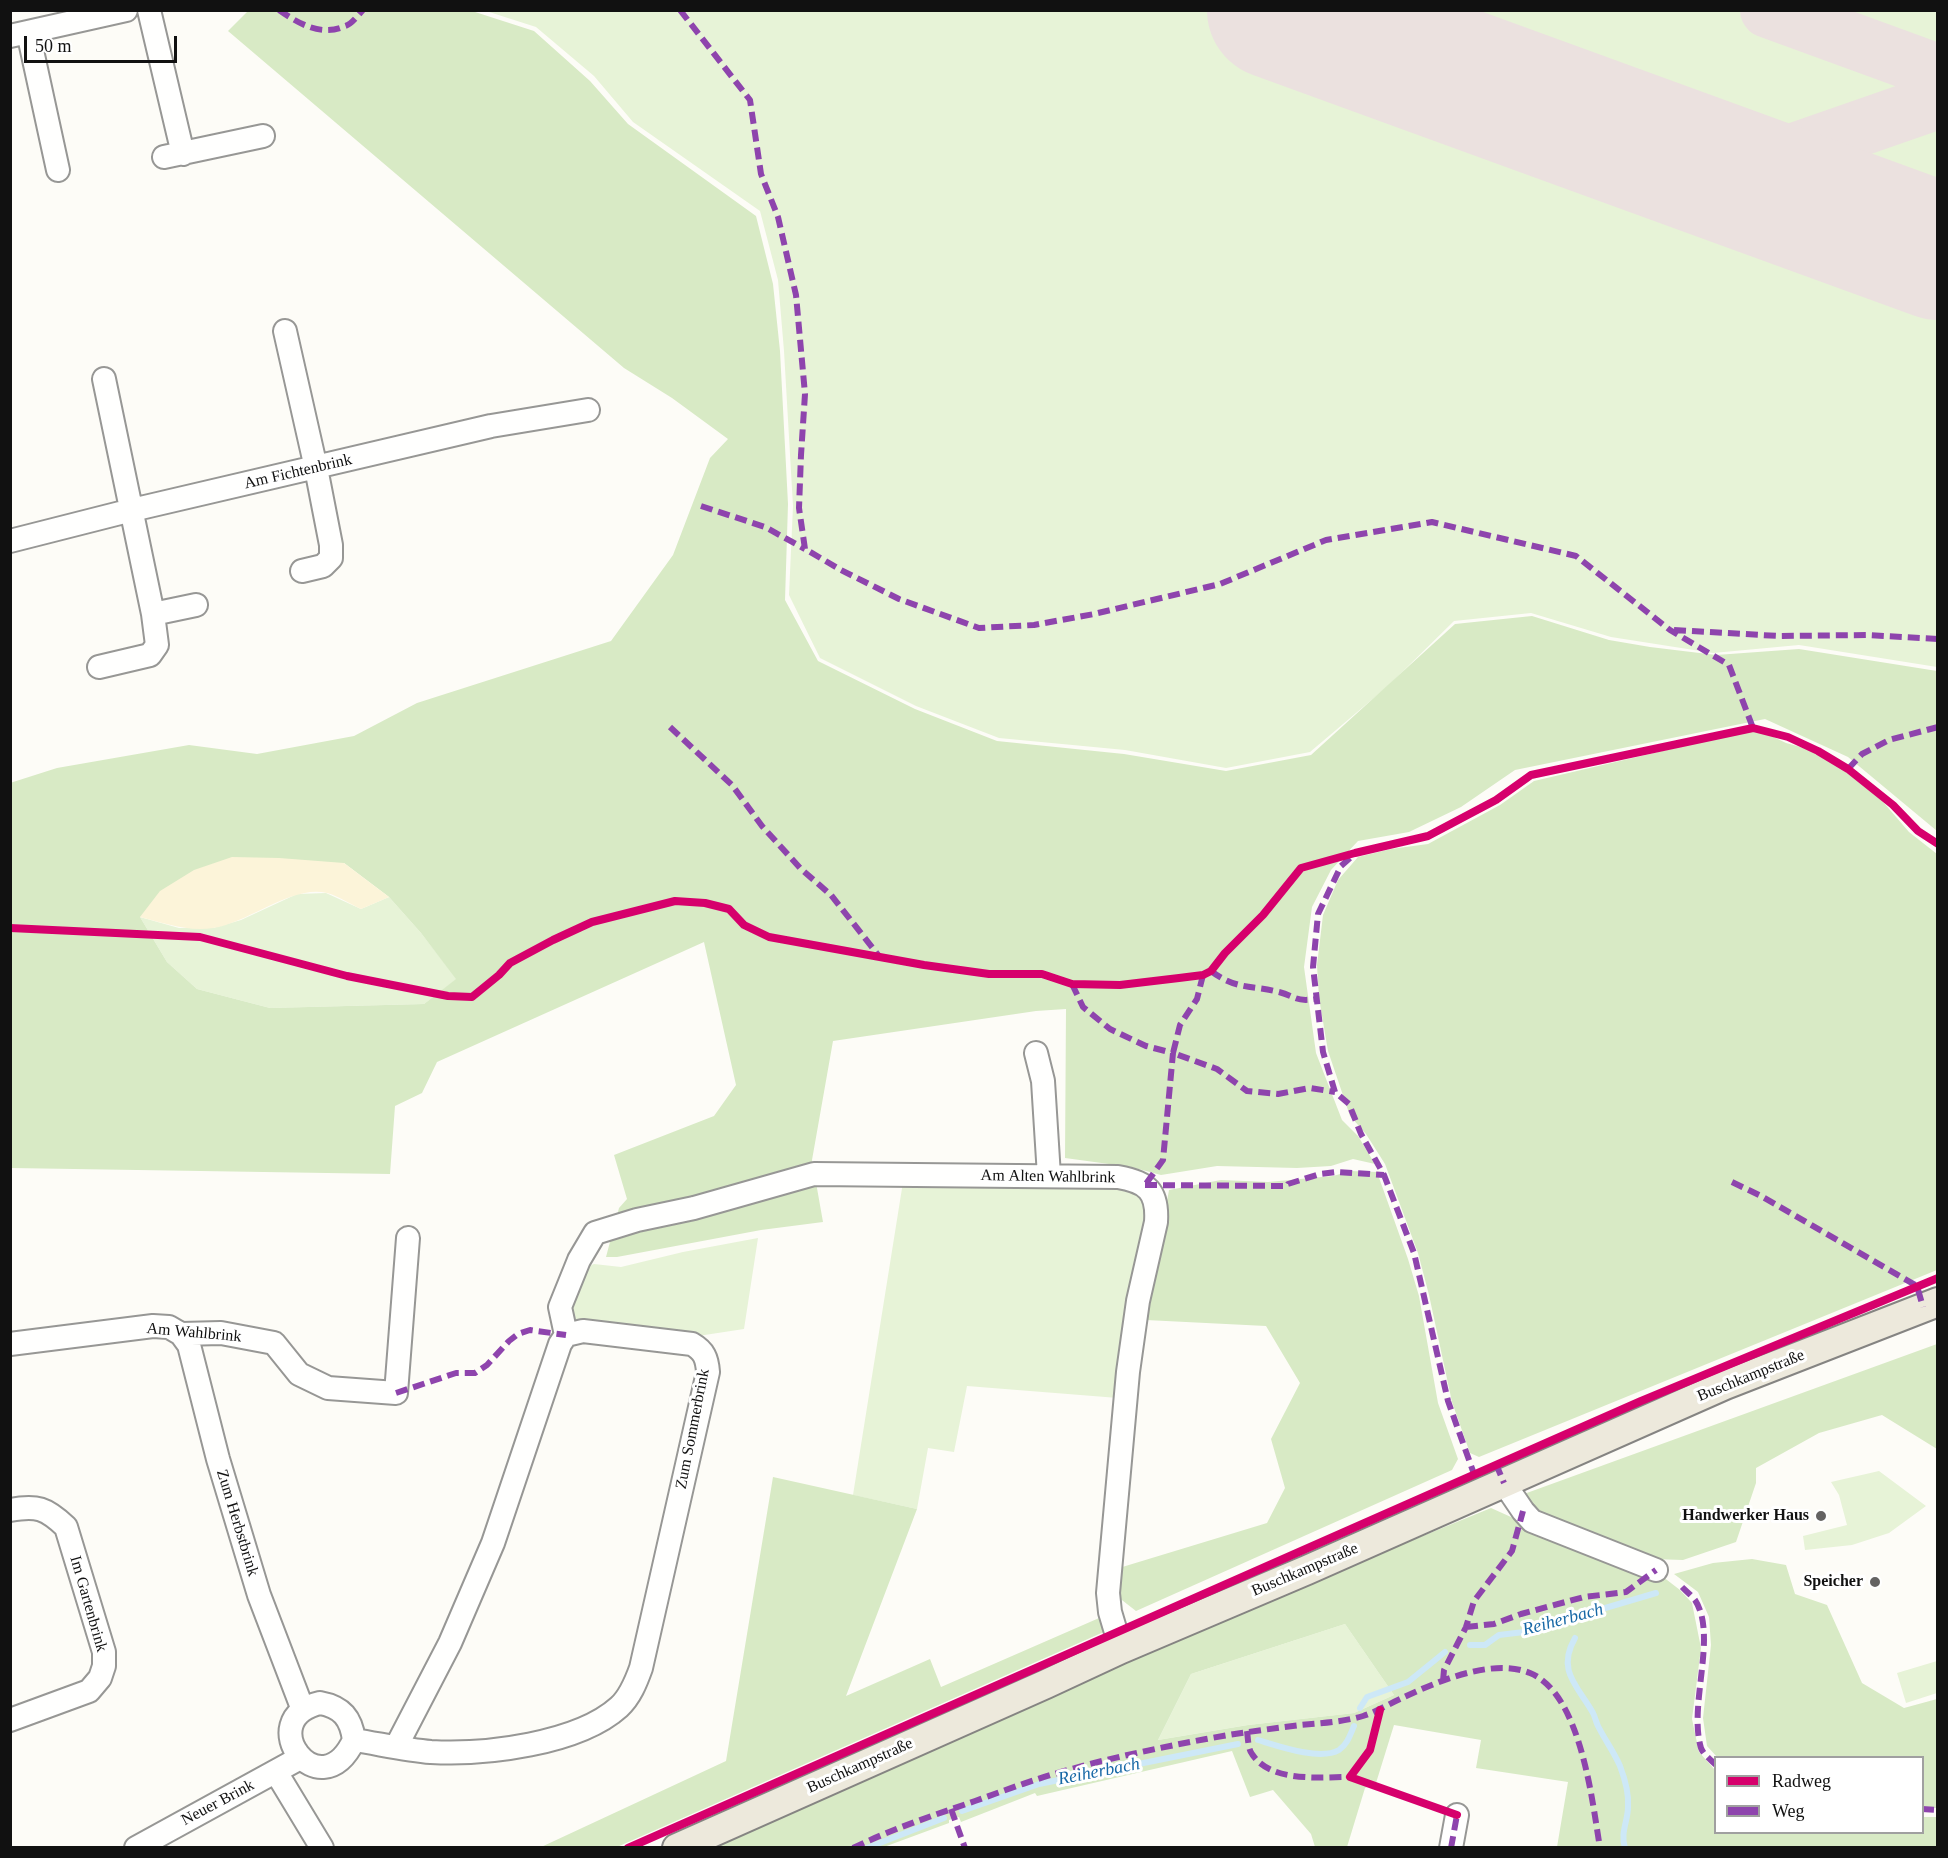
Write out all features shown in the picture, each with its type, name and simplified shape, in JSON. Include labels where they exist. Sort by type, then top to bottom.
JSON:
[{"type":"main road","name":"Buschkampstraße","points":[[677,1848],[1121,1649],[1725,1386],[1938,1302]]},
{"type":"street","points":[[58,170],[19,34],[126,10]]},
{"type":"street","points":[[148,10],[174,156],[263,136]]},
{"type":"street","points":[[285,331],[331,545],[331,558],[323,566],[302,571]]},
{"type":"street","points":[[99,667],[150,655],[157,645],[153,614],[104,379]]},
{"type":"street","name":"Am Fichtenbrink","points":[[10,541],[132,510],[503,424],[588,410]]},
{"type":"street","points":[[153,614],[196,605]]},
{"type":"street","points":[[1036,1053],[1043,1081],[1049,1176]]},
{"type":"street","name":"Am Alten Wahlbrink","points":[[566,1335],[560,1307],[579,1260],[595,1233],[814,1174],[1118,1177],[1145,1185],[1150,1191],[1156,1212],[1138,1301],[1128,1372],[1108,1593],[1110,1612],[1121,1649]]},
{"type":"street","name":"Am Wahlbrink","points":[[10,1344],[153,1326],[170,1327],[181,1334],[221,1333],[274,1343],[299,1374],[328,1388],[396,1393],[408,1238]]},
{"type":"street","name":"Zum Sommerbrink","points":[[354,1740],[430,1752],[467,1752],[514,1747],[577,1731],[602,1720],[621,1706],[633,1689],[641,1668],[708,1372],[707,1359],[702,1350],[692,1344],[583,1331],[566,1335]]},
{"type":"street","name":"Zum Herbstbrink","points":[[181,1334],[189,1345],[218,1458],[259,1595],[303,1710]]},
{"type":"street","points":[[396,1746],[450,1643],[493,1543],[560,1344],[566,1335]]},
{"type":"street","points":[[1504,1483],[1532,1521],[1656,1570]]},
{"type":"street","name":"Im Gartenbrink","points":[[10,1510],[28,1507],[42,1509],[54,1515],[66,1527],[104,1652],[104,1666],[100,1678],[89,1691],[10,1720]]},
{"type":"street","points":[[320,1703],[332,1705],[350,1720],[354,1740],[344,1757],[333,1765],[319,1767],[300,1758],[291,1744],[290,1734],[294,1720],[303,1710],[320,1703]]},
{"type":"street","name":"Neuer Brink","points":[[139,1847],[300,1758]]},
{"type":"street","points":[[276,1772],[322,1848]]},
{"type":"street","points":[[1451,1848],[1457,1815]]},
{"type":"green space","points":[[248,11],[472,11],[534,31],[590,81],[628,124],[756,216],[773,284],[780,351],[788,504],[785,600],[818,661],[915,709],[997,741],[1124,754],[1226,771],[1311,755],[1455,624],[1532,616],[1609,640],[1650,647],[1716,655],[1799,649],[1937,671],[1937,831],[1848,757],[1765,719],[1515,770],[1461,807],[1409,832],[1358,841],[1331,870],[1312,907],[1304,967],[1316,1053],[1342,1120],[1358,1136],[1375,1164],[1353,1159],[1331,1166],[1297,1168],[1217,1166],[1161,1175],[1131,1167],[1065,1158],[1066,1009],[1036,1011],[833,1041],[812,1160],[823,1222],[761,1230],[617,1257],[606,1257],[619,1208],[627,1199],[614,1155],[714,1116],[736,1085],[704,942],[437,1062],[422,1093],[395,1106],[390,1174],[11,1168],[10,783],[57,768],[189,745],[257,754],[354,736],[417,703],[611,641],[673,555],[710,458],[728,439],[672,398],[624,368],[228,31]],"holes":[[[344,863],[389,897],[421,933],[456,979],[424,1004],[270,1008],[197,989],[167,962],[140,917]]]},
{"type":"green space","points":[[486,11],[1937,11],[1937,667],[1799,645],[1713,653],[1611,637],[1531,613],[1454,621],[1388,686],[1310,752],[1226,768],[1125,750],[999,738],[916,706],[820,658],[789,595],[793,506],[784,351],[778,280],[760,211],[633,122],[594,76],[536,27]]},
{"type":"green space","points":[[1757,729],[1786,743],[1819,752],[1871,788],[1909,832],[1937,854],[1937,1270],[1479,1457],[1470,1453],[1452,1402],[1418,1253],[1385,1164],[1366,1134],[1350,1116],[1328,1051],[1319,998],[1317,965],[1323,915],[1338,880],[1358,857],[1391,849],[1428,844],[1500,805],[1534,781]]},
{"type":"green space","points":[[326,893],[361,909],[389,897],[457,979],[424,1004],[270,1008],[197,989],[167,962],[140,917],[179,928],[213,928],[241,920],[297,894]]},
{"type":"green space","points":[[1351,1171],[1377,1172],[1419,1296],[1438,1403],[1458,1459],[1452,1470],[1136,1611],[1118,1597],[1119,1568],[1267,1523],[1285,1488],[1271,1439],[1300,1383],[1266,1326],[1146,1320],[1169,1190],[1221,1180],[1268,1182],[1333,1176]]},
{"type":"green space","points":[[903,1182],[1124,1183],[1140,1195],[1149,1214],[1118,1398],[967,1386],[954,1452],[928,1448],[917,1509],[853,1495]]},
{"type":"green space","points":[[758,1238],[744,1329],[698,1336],[581,1323],[570,1317],[567,1306],[581,1270],[594,1264],[621,1267],[683,1252]]},
{"type":"green space","points":[[1937,1344],[1937,1449],[1882,1415],[1819,1433],[1756,1468],[1756,1483],[1736,1542],[1683,1560],[1653,1559],[1535,1512],[1524,1494]]},
{"type":"green space","points":[[1879,1471],[1926,1506],[1889,1533],[1852,1545],[1805,1550],[1803,1536],[1847,1525],[1839,1495],[1831,1482]]},
{"type":"green space","points":[[773,1477],[917,1509],[846,1696],[930,1659],[941,1687],[1106,1615],[1106,1631],[617,1847],[539,1848],[726,1761]]},
{"type":"green space","points":[[1491,1508],[1571,1544],[1658,1573],[1680,1590],[1692,1603],[1701,1648],[1692,1719],[1699,1752],[1714,1769],[1714,1834],[1924,1834],[1924,1817],[1938,1817],[1937,1847],[1557,1847],[1568,1782],[1476,1768],[1481,1740],[1394,1725],[1376,1783],[1365,1788],[1347,1847],[1315,1847],[1311,1834],[1273,1790],[1250,1797],[1232,1751],[1037,1796],[1035,1793],[961,1822],[959,1817],[949,1820],[949,1823],[884,1847],[707,1848],[1294,1590]],"holes":[[[1345,1624],[1394,1695],[1354,1713],[1248,1725],[1158,1740],[1191,1674]]]},
{"type":"green space","points":[[1752,1559],[1786,1565],[1795,1594],[1827,1605],[1862,1683],[1904,1708],[1937,1699],[1937,1808],[1924,1808],[1924,1756],[1716,1756],[1707,1746],[1703,1718],[1711,1645],[1709,1617],[1698,1592],[1674,1574],[1713,1563]]},
{"type":"green space","points":[[1345,1624],[1394,1695],[1354,1713],[1248,1725],[1158,1740],[1191,1674]]},
{"type":"green space","points":[[1937,1661],[1937,1693],[1906,1703],[1897,1673]]},
{"type":"sand","points":[[232,857],[344,863],[389,897],[361,909],[327,893],[300,894],[227,925],[204,929],[176,926],[140,917],[160,891],[194,870]]},
{"type":"waterway","name":"Reiherbach","points":[[1470,1645],[1485,1645],[1499,1635],[1524,1632],[1656,1593]]},
{"type":"waterway","points":[[1575,1638],[1568,1660],[1571,1678],[1593,1713],[1618,1761],[1626,1786],[1628,1812],[1623,1837],[1625,1848]]},
{"type":"waterway","name":"Reiherbach","points":[[1360,1708],[1367,1697],[1408,1682],[1445,1652]]},
{"type":"waterway","name":"Reiherbach","points":[[1258,1740],[1287,1749],[1310,1753],[1331,1753],[1344,1745],[1354,1726]]},
{"type":"waterway","name":"Reiherbach","points":[[962,1811],[1039,1784],[1238,1744]]},
{"type":"waterway","name":"Reiherbach","points":[[867,1848],[944,1818]]},
{"type":"taxiway","points":[[1292,10],[1322,27]]},
{"type":"taxiway","points":[[1768,10],[1938,72]]},
{"type":"taxiway","points":[[1691,161],[1727,167],[1754,165],[1938,101]]},
{"type":"taxiway","points":[[1841,136],[1820,156],[1814,174],[1815,183],[1817,192],[1826,204],[1856,221]]},
{"type":"runway","points":[[1276,10],[1938,251]]},
{"type":"marked path","points":[[279,10],[303,24],[328,30],[348,25],[363,10]]},
{"type":"marked path","points":[[680,10],[750,100],[761,174],[778,217],[796,295],[805,394],[799,508],[805,549],[899,599],[979,628],[1034,625],[1094,614],[1220,584],[1326,540],[1432,522],[1576,556],[1670,630],[1729,665],[1753,728]]},
{"type":"marked path","points":[[701,506],[765,527],[805,549]]},
{"type":"marked path","points":[[1674,630],[1779,636],[1868,635],[1938,639]]},
{"type":"marked path","points":[[670,727],[732,785],[762,826],[801,869],[831,895],[879,956]]},
{"type":"marked path","points":[[1848,769],[1862,754],[1889,740],[1938,727]]},
{"type":"marked path","points":[[1350,858],[1341,866],[1318,914],[1313,967],[1323,1052],[1335,1092],[1349,1104],[1361,1134],[1384,1175],[1414,1253],[1448,1401],[1474,1474]]},
{"type":"marked path","points":[[1211,971],[1236,984],[1279,992],[1300,999],[1316,999]]},
{"type":"marked path","points":[[1203,975],[1197,999],[1180,1025],[1173,1053],[1217,1069],[1247,1091],[1278,1094],[1310,1088],[1335,1092]]},
{"type":"marked path","points":[[1072,984],[1083,1007],[1110,1029],[1146,1046],[1173,1053],[1163,1160],[1145,1185]]},
{"type":"marked path","points":[[1145,1185],[1287,1186],[1320,1174],[1337,1172],[1384,1175]]},
{"type":"marked path","points":[[1732,1182],[1761,1196],[1917,1286],[1923,1307]]},
{"type":"marked path","points":[[396,1393],[456,1373],[475,1373],[487,1365],[518,1334],[530,1330],[566,1335]]},
{"type":"marked path","points":[[1496,1464],[1504,1483]]},
{"type":"marked path","points":[[1443,1681],[1444,1670],[1466,1627],[1474,1601],[1512,1551],[1523,1511]]},
{"type":"marked path","points":[[1466,1627],[1494,1624],[1521,1614],[1584,1597],[1626,1592],[1656,1570]]},
{"type":"marked path","points":[[1682,1587],[1695,1600],[1701,1615],[1704,1651],[1698,1731],[1701,1748],[1714,1763]]},
{"type":"marked path","points":[[853,1848],[929,1817],[1028,1782],[1079,1767],[1218,1737],[1355,1718],[1446,1680],[1481,1670],[1498,1668],[1530,1673],[1547,1685],[1561,1702],[1581,1750],[1600,1848]]},
{"type":"marked path","points":[[1247,1731],[1252,1754],[1271,1770],[1297,1776],[1350,1777]]},
{"type":"marked path","points":[[951,1809],[965,1848]]},
{"type":"marked path","points":[[1924,1809],[1938,1810]]},
{"type":"marked path","points":[[1451,1813],[1457,1815],[1451,1848]]},
{"type":"cycle path","points":[[10,928],[200,937],[347,976],[448,996],[472,997],[510,963],[553,940],[592,922],[675,901],[705,903],[729,909],[744,925],[769,937],[924,965],[989,974],[1042,974],[1072,984],[1120,985],[1203,975],[1211,971],[1225,953],[1263,915],[1301,868],[1428,836],[1496,800],[1531,775],[1753,728],[1788,737],[1848,769],[1893,805],[1918,831],[1938,844]]},
{"type":"cycle path","points":[[628,1848],[1641,1401],[1938,1278]]},
{"type":"cycle path","points":[[1380,1710],[1370,1750],[1350,1777],[1457,1815]]},
{"type":"place","name":"Handwerker Haus","points":[[1821,1516]]},
{"type":"place","name":"Speicher","points":[[1875,1582]]}]
